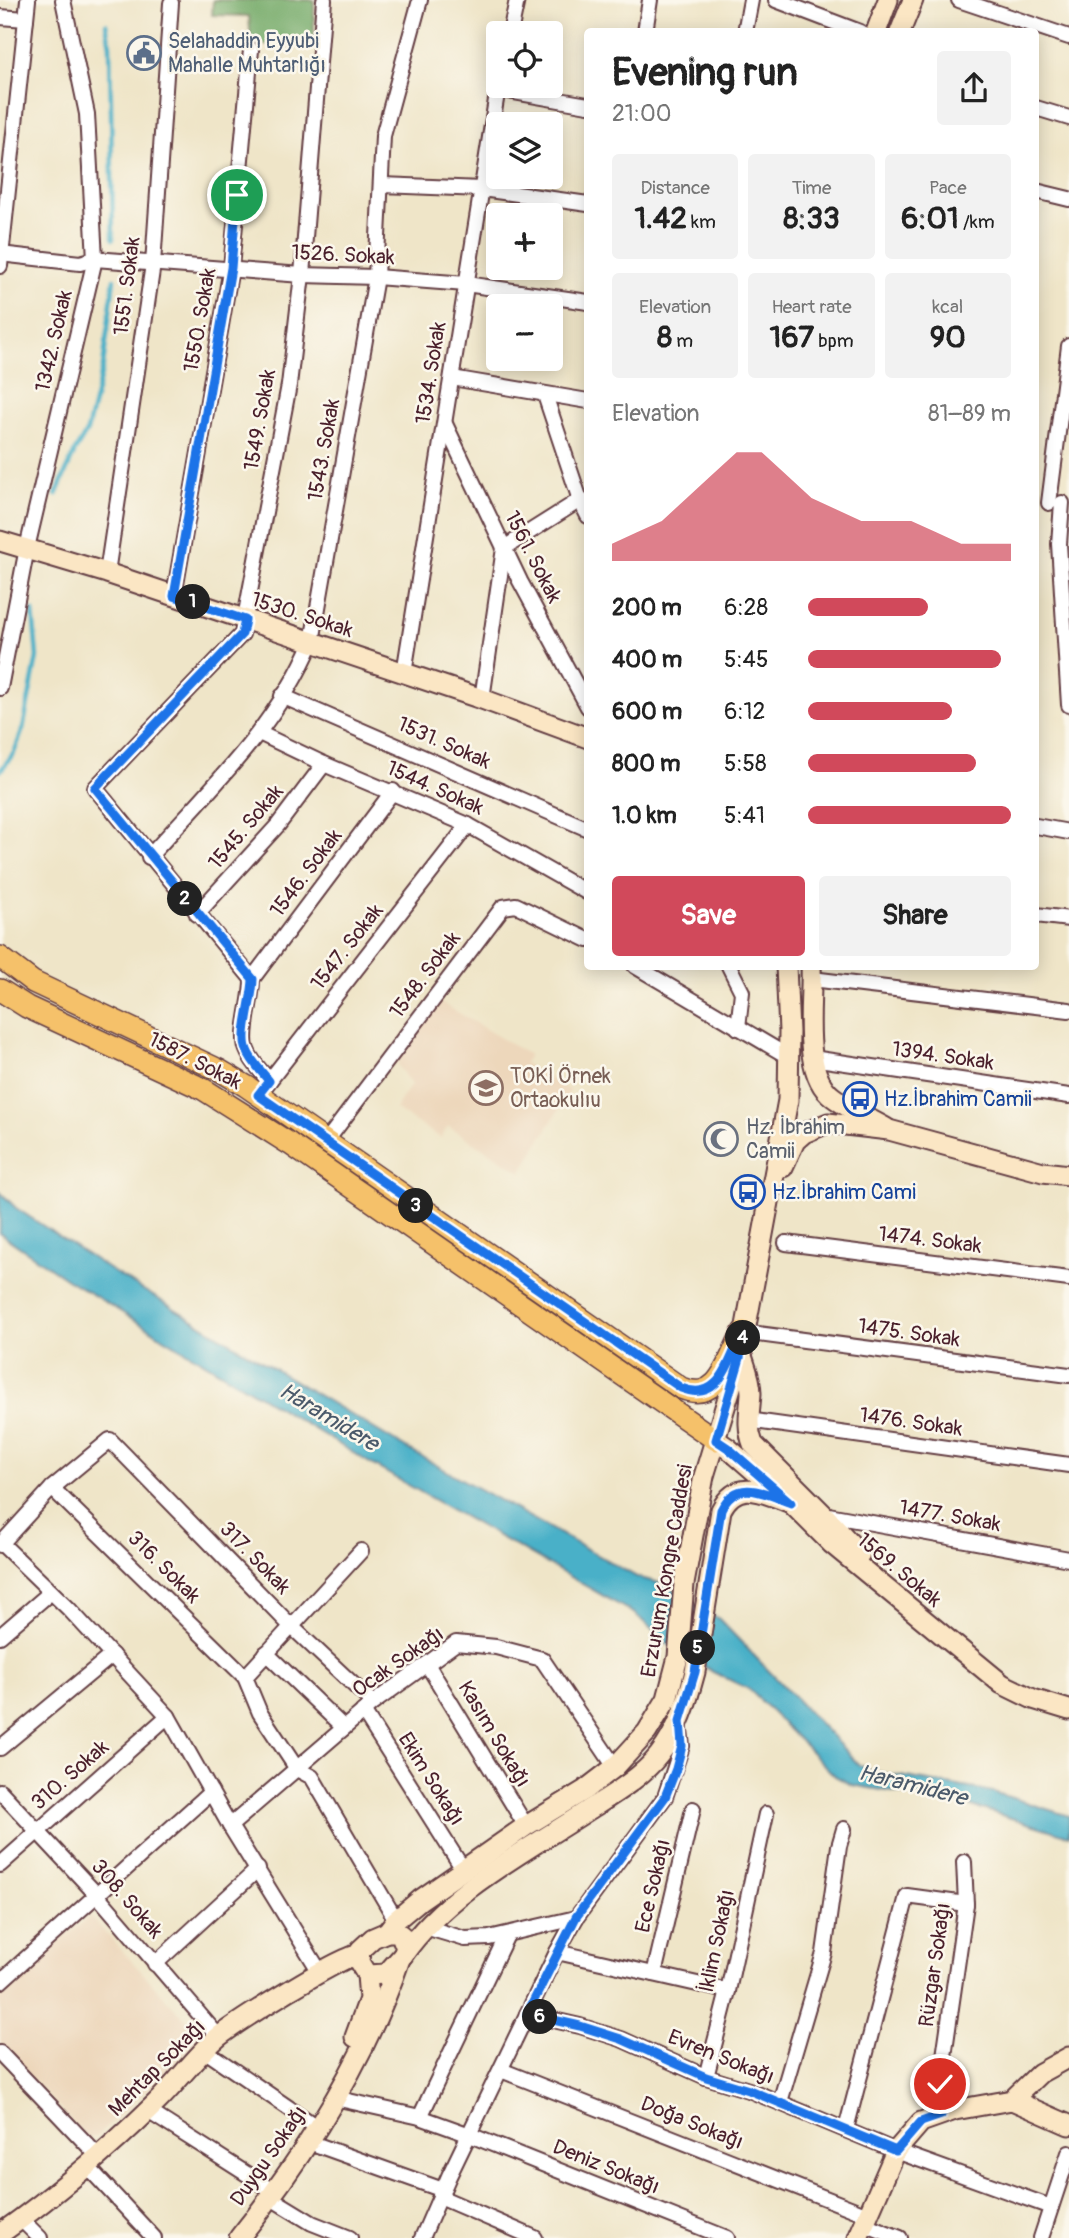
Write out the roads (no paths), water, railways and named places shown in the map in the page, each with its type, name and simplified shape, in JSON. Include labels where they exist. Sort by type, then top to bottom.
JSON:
[{"type":"main road","name":"1587. Sokak","points":[[0,957],[33,982],[219,1070],[264,1088],[325,1143],[681,1388],[698,1394],[709,1390],[716,1384],[742,1342]]},
{"type":"main road","name":"1587. Sokak","points":[[0,990],[27,1007],[214,1096],[300,1151],[716,1440]]},
{"type":"street","points":[[1,258],[28,0]]},
{"type":"street","name":"1342. Sokak","points":[[0,688],[27,548],[95,259],[87,114],[63,0]]},
{"type":"street","name":"1549. Sokak","points":[[149,857],[95,788],[242,634],[289,385],[302,275],[324,0]]},
{"type":"street","name":"1543. Sokak","points":[[149,857],[260,733],[312,642],[376,277],[383,136],[420,0]]},
{"type":"street","points":[[513,21],[517,0]]},
{"type":"street","points":[[646,28],[650,0]]},
{"type":"street","points":[[747,28],[751,0]]},
{"type":"street","points":[[776,0],[850,28]]},
{"type":"street","points":[[878,28],[888,0]]},
{"type":"street","points":[[902,28],[913,0]]},
{"type":"street","points":[[959,0],[1069,37]]},
{"type":"street","name":"1551. Sokak","points":[[107,573],[153,264],[171,3]]},
{"type":"street","points":[[0,17],[26,19]]},
{"type":"street","name":"1550. Sokak","points":[[174,596],[231,268],[251,50]]},
{"type":"street","name":"1534. Sokak","points":[[404,673],[496,98]]},
{"type":"street","points":[[556,98],[584,104]]},
{"type":"street","points":[[1039,109],[1069,118]]},
{"type":"street","points":[[382,185],[482,189],[584,203]]},
{"type":"street","points":[[1039,192],[1069,199]]},
{"type":"street","name":"1526. Sokak","points":[[1,258],[80,263],[95,259],[302,275],[376,277],[466,284],[584,301]]},
{"type":"street","points":[[1069,346],[1054,504],[1069,705]]},
{"type":"street","points":[[452,378],[584,400]]},
{"type":"street","points":[[482,699],[504,548],[584,502],[544,395]]},
{"type":"street","name":"1561. Sokak","points":[[445,424],[504,548],[584,699]]},
{"type":"street","name":"1530. Sokak","points":[[0,541],[107,573],[482,699],[584,737]]},
{"type":"street","name":"1531. Sokak","points":[[282,696],[584,827]]},
{"type":"street","name":"1544. Sokak","points":[[260,733],[324,764],[468,825],[584,891]]},
{"type":"street","name":"1545. Sokak","points":[[197,914],[278,825],[324,764]]},
{"type":"street","name":"1546. Sokak","points":[[253,979],[393,792]]},
{"type":"street","name":"1547. Sokak","points":[[264,1088],[468,825]]},
{"type":"street","points":[[1039,827],[1069,832]]},
{"type":"street","points":[[149,857],[253,979],[253,996],[244,1041],[264,1088]]},
{"type":"street","name":"1548. Sokak","points":[[325,1143],[503,907],[516,905],[584,938]]},
{"type":"street","points":[[1039,915],[1069,919]]},
{"type":"street","points":[[642,970],[789,1058]]},
{"type":"street","points":[[731,970],[742,992],[738,1028]]},
{"type":"street","name":"Erzurum Kongre Caddesi","points":[[392,1926],[463,1869],[615,1768],[647,1732],[667,1699],[678,1657],[684,1584],[704,1476],[742,1342],[787,1102],[789,1058],[786,970]]},
{"type":"street","points":[[889,1130],[831,1096],[818,1078],[811,1058],[811,972],[1069,1010]]},
{"type":"street","name":"1394. Sokak","points":[[811,1058],[1069,1096]]},
{"type":"street","points":[[771,1194],[795,1141],[804,1133],[828,1123],[889,1130],[1043,1172],[1069,1175]]},
{"type":"street","name":"1474. Sokak","points":[[786,1243],[1069,1279]]},
{"type":"street","points":[[742,1342],[751,1390],[748,1420],[753,1444],[823,1514],[857,1551],[880,1582]]},
{"type":"street","name":"1475. Sokak","points":[[742,1342],[1069,1375]]},
{"type":"street","name":"1476. Sokak","points":[[748,1420],[1069,1465]]},
{"type":"street","name":"317. Sokak","points":[[52,1488],[110,1440],[368,1707]]},
{"type":"street","name":"1569. Sokak","points":[[716,1440],[791,1503],[832,1544],[1002,1685],[1032,1699],[1066,1707]]},
{"type":"street","points":[[52,1488],[1,1544],[51,1592],[168,1716],[230,1826],[320,1972]]},
{"type":"street","name":"316. Sokak","points":[[52,1488],[244,1677]]},
{"type":"street","name":"Erzurum Kongre Caddesi","points":[[402,1957],[425,1927],[455,1900],[614,1793],[657,1758],[680,1721],[695,1672],[721,1510],[727,1498],[738,1491],[751,1489],[791,1503]]},
{"type":"street","name":"1477. Sokak","points":[[823,1514],[1069,1559]]},
{"type":"street","points":[[335,2098],[375,2022],[406,1948],[401,1934],[392,1926],[312,1777],[297,1769],[260,1713],[244,1677],[361,1551]]},
{"type":"street","points":[[0,1636],[51,1592]]},
{"type":"street","name":"Ocak Sokağı","points":[[230,1826],[368,1707],[456,1643],[496,1647],[542,1659],[615,1768]]},
{"type":"street","points":[[267,1653],[344,1728]]},
{"type":"street","points":[[0,1748],[112,1656]]},
{"type":"street","name":"Kasım Sokağı","points":[[427,1664],[526,1826]]},
{"type":"street","name":"Ekim Sokağı","points":[[368,1707],[463,1869]]},
{"type":"street","name":"310. Sokak","points":[[0,1865],[168,1716]]},
{"type":"street","points":[[422,2238],[527,2014],[576,1917],[665,1797],[682,1746],[680,1721]]},
{"type":"street","name":"308. Sokak","points":[[0,1791],[98,1896],[155,1964],[212,2043],[313,2136],[535,2238]]},
{"type":"street","points":[[0,1982],[211,1792]]},
{"type":"street","name":"Ece Sokağı","points":[[654,1974],[693,1809]]},
{"type":"street","name":"İklim Sokağı","points":[[706,2077],[729,1991],[766,1814]]},
{"type":"street","points":[[780,2102],[824,1953],[839,1846],[844,1829]]},
{"type":"street","name":"Rüzgar Sokağı","points":[[941,2115],[940,2084],[966,1904],[964,1862]]},
{"type":"street","points":[[155,1964],[258,1870]]},
{"type":"street","points":[[846,2129],[907,1896],[966,1904]]},
{"type":"street","points":[[425,1927],[464,1939],[507,1935],[576,1917]]},
{"type":"street","points":[[335,2098],[366,2009],[369,1992],[367,1975],[358,1955],[366,1942],[392,1926]]},
{"type":"street","points":[[420,2117],[507,1935]]},
{"type":"street","points":[[557,1952],[729,1991]]},
{"type":"street","name":"Mehtap Sokağı","points":[[0,2234],[93,2161],[148,2111],[212,2043],[320,1972],[344,1958],[358,1955]]},
{"type":"street","points":[[367,1975],[386,1974],[402,1957]]},
{"type":"street","name":"Evren Sokağı","points":[[527,2014],[621,2039],[706,2077],[780,2102],[896,2151],[1051,2207]]},
{"type":"street","points":[[0,2053],[93,2161],[154,2238]]},
{"type":"street","points":[[1012,2100],[1040,2073],[1069,2057]]},
{"type":"street","name":"Doğa Sokağı","points":[[501,2070],[863,2226],[900,2238]]},
{"type":"street","name":"Deniz Sokağı","points":[[335,2098],[420,2117],[470,2134],[727,2238]]},
{"type":"street","name":"Duygu Sokağı","points":[[239,2238],[273,2195],[335,2098]]},
{"type":"street","points":[[863,2226],[896,2151],[921,2122],[955,2110],[1012,2100],[1069,2125]]},
{"type":"street","points":[[148,2111],[312,2223],[350,2238]]},
{"type":"street","points":[[1041,2238],[1069,2153]]},
{"type":"street","points":[[21,2219],[40,2238]]},
{"type":"water","name":"Haramidere","points":[[0,1192],[16,1208],[110,1270],[411,1451],[637,1577],[666,1585],[719,1619],[859,1765],[871,1771],[993,1792],[1069,1816],[1069,1836],[969,1805],[852,1785],[835,1776],[749,1689],[713,1672],[667,1643],[635,1614],[373,1465],[67,1279],[5,1237],[0,1233]]},
{"type":"waterway","points":[[106,24],[110,45],[113,239]]},
{"type":"waterway","points":[[56,495],[87,431],[103,366],[114,279]]},
{"type":"waterway","points":[[0,771],[14,753],[23,729],[37,657],[33,611]]},
{"type":"place","name":"Selahaddin Eyyubi Mahalle Muhtarlığı","points":[[144,53]]},
{"type":"place","name":"TOKİ Örnek Ortaokulıu","points":[[486,1088]]},
{"type":"place","name":"Hz.İbrahim Camii","points":[[860,1099]]},
{"type":"place","name":"Hz. İbrahim Camii","points":[[721,1139]]},
{"type":"place","name":"Hz.İbrahim Cami","points":[[748,1192]]}]
